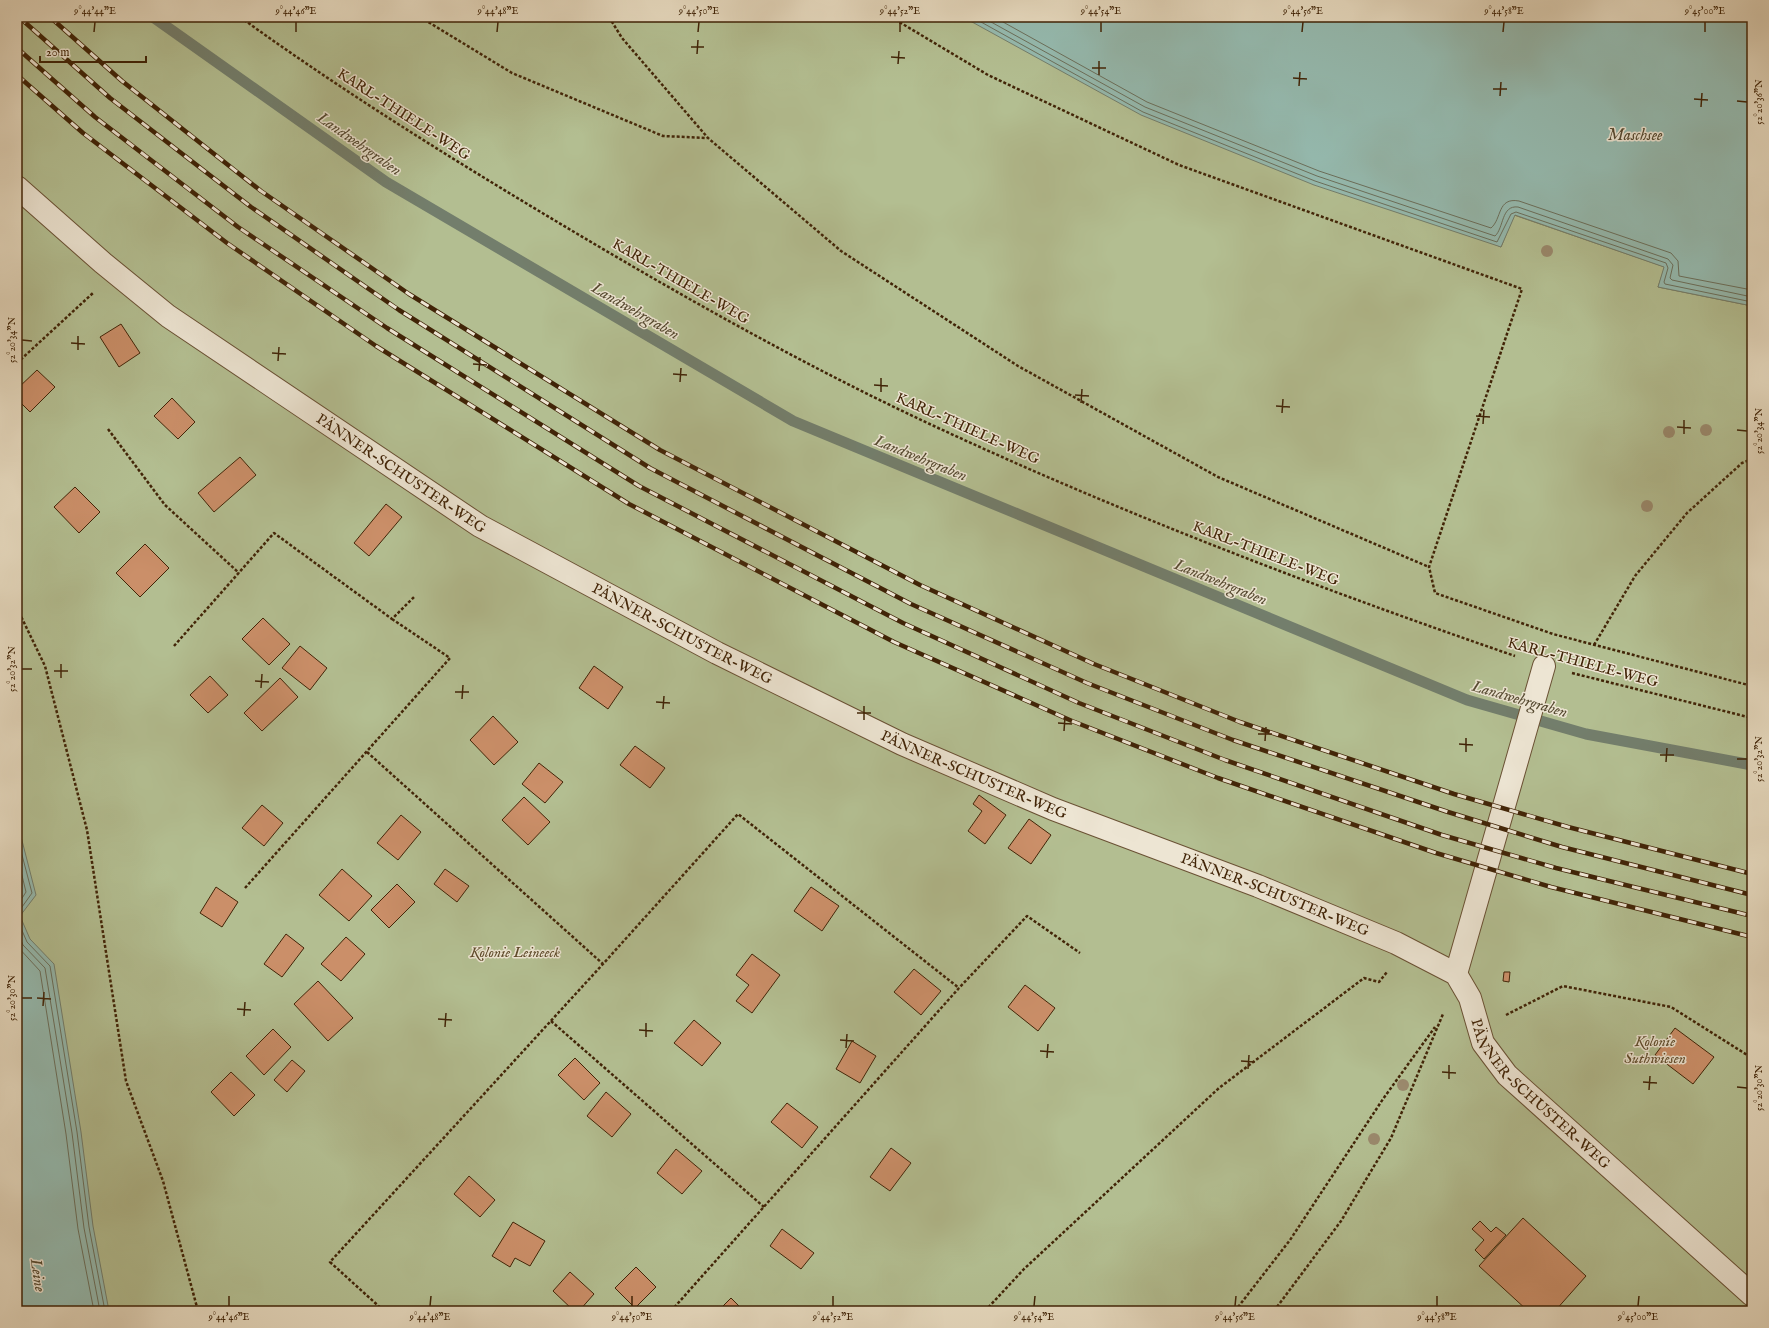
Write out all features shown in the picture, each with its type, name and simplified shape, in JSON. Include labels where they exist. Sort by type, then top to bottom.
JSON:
[{"type":"lane","name":"PÄNNER-SCHUSTER-WEG","points":[[17,186],[109,268],[168,316],[480,526],[718,653],[902,744],[1053,809],[1258,886],[1406,948],[1456,974],[1470,998],[1483,1043],[1507,1075],[1752,1295]]},
{"type":"lane","points":[[1456,974],[1544,666]]},
{"type":"path","name":"KARL-THIELE-WEG","points":[[240,17],[375,110],[660,284],[793,357],[933,426],[1152,522],[1408,619],[1544,666],[1752,718]]},
{"type":"path","points":[[420,17],[512,73],[663,136],[708,138]]},
{"type":"path","points":[[609,17],[622,38],[708,138],[841,251],[1018,366],[1218,477],[1428,567]]},
{"type":"path","points":[[891,17],[988,75],[1179,165],[1522,289],[1428,567],[1435,593],[1553,634],[1752,686]]},
{"type":"path","points":[[17,363],[109,268]]},
{"type":"path","points":[[108,429],[165,505],[239,573]]},
{"type":"path","points":[[1594,645],[1635,576],[1687,512],[1742,463],[1752,459]]},
{"type":"path","points":[[174,646],[274,533],[392,619],[450,658],[245,888]]},
{"type":"path","points":[[392,619],[415,596]]},
{"type":"path","points":[[17,608],[45,666],[87,830],[126,1081],[163,1181],[198,1311]]},
{"type":"path","points":[[367,752],[603,964]]},
{"type":"path","points":[[384,1311],[330,1262],[738,814],[959,988]]},
{"type":"path","points":[[671,1311],[959,988],[1026,916],[1080,953]]},
{"type":"path","points":[[985,1311],[1024,1269],[1219,1088],[1364,978],[1378,982],[1406,948]]},
{"type":"path","points":[[1483,1043],[1504,1016],[1564,986],[1671,1007],[1752,1058]]},
{"type":"path","points":[[551,1021],[764,1207]]},
{"type":"path","points":[[1234,1311],[1290,1240],[1383,1099],[1437,1024],[1391,1138],[1341,1222],[1274,1311]]},
{"type":"green space","points":[[17,17],[964,17],[1501,247],[1514,215],[1665,267],[1658,287],[1752,306],[1752,1311],[17,1311]]},
{"type":"water","name":"Maschsee","points":[[963,17],[1752,17],[1752,306],[1658,287],[1664,267],[1515,215],[1501,247],[1314,185],[1141,115]]},
{"type":"water","name":"Leine","points":[[17,821],[36,895],[20,916],[30,939],[54,964],[81,1132],[93,1226],[109,1311],[17,1311]]},
{"type":"building","points":[[121,324],[140,353],[119,367],[100,337]]},
{"type":"building","points":[[37,370],[55,387],[30,412],[17,399],[17,389]]},
{"type":"building","points":[[172,398],[195,422],[178,439],[154,416]]},
{"type":"building","points":[[240,457],[256,475],[214,512],[198,493]]},
{"type":"building","points":[[75,487],[100,512],[79,533],[54,507]]},
{"type":"building","points":[[386,504],[402,517],[369,556],[354,543]]},
{"type":"building","points":[[145,544],[169,568],[140,597],[116,573]]},
{"type":"building","points":[[263,618],[290,644],[269,665],[242,639]]},
{"type":"building","points":[[300,646],[327,668],[310,690],[282,668]]},
{"type":"building","points":[[594,666],[623,687],[608,709],[579,688]]},
{"type":"building","points":[[210,676],[228,695],[208,713],[190,695]]},
{"type":"building","points":[[280,678],[298,697],[262,731],[244,713]]},
{"type":"building","points":[[493,716],[518,742],[494,765],[470,740]]},
{"type":"building","points":[[635,746],[665,768],[650,788],[620,765]]},
{"type":"building","points":[[539,763],[563,782],[545,803],[522,784]]},
{"type":"building","points":[[979,795],[1006,815],[985,844],[968,831],[982,811],[973,804]]},
{"type":"building","points":[[524,797],[550,822],[528,845],[502,820]]},
{"type":"building","points":[[262,805],[283,823],[264,846],[242,828]]},
{"type":"building","points":[[401,815],[421,832],[398,860],[377,843]]},
{"type":"building","points":[[1029,819],[1051,835],[1031,864],[1008,848]]},
{"type":"building","points":[[342,869],[372,896],[349,921],[319,895]]},
{"type":"building","points":[[445,869],[469,886],[457,902],[434,884]]},
{"type":"building","points":[[397,884],[415,902],[389,928],[371,910]]},
{"type":"building","points":[[216,887],[238,902],[222,927],[200,913]]},
{"type":"building","points":[[811,887],[839,906],[822,931],[794,911]]},
{"type":"building","points":[[286,934],[304,948],[282,977],[264,964]]},
{"type":"building","points":[[346,937],[365,954],[341,981],[321,964]]},
{"type":"building","points":[[752,954],[780,975],[752,1013],[736,1001],[749,985],[736,975]]},
{"type":"building","points":[[914,969],[941,991],[921,1015],[894,992]]},
{"type":"building","points":[[1504,972],[1510,972],[1509,982],[1503,981]]},
{"type":"building","points":[[318,981],[353,1018],[328,1041],[294,1004]]},
{"type":"building","points":[[1025,985],[1055,1008],[1038,1031],[1008,1007]]},
{"type":"building","points":[[694,1020],[721,1043],[702,1066],[674,1043]]},
{"type":"building","points":[[1675,1028],[1714,1057],[1693,1084],[1655,1055]]},
{"type":"building","points":[[273,1029],[291,1047],[264,1075],[246,1056]]},
{"type":"building","points":[[852,1041],[876,1056],[860,1083],[836,1069]]},
{"type":"building","points":[[575,1058],[600,1083],[584,1100],[558,1075]]},
{"type":"building","points":[[292,1060],[305,1071],[287,1092],[274,1080]]},
{"type":"building","points":[[231,1072],[255,1095],[234,1116],[211,1092]]},
{"type":"building","points":[[606,1092],[631,1114],[612,1137],[587,1116]]},
{"type":"building","points":[[787,1103],[818,1127],[802,1148],[771,1122]]},
{"type":"building","points":[[891,1148],[911,1163],[890,1191],[870,1177]]},
{"type":"building","points":[[676,1149],[702,1171],[682,1194],[657,1173]]},
{"type":"building","points":[[469,1176],[495,1200],[480,1217],[454,1194]]},
{"type":"building","points":[[1523,1218],[1586,1276],[1555,1311],[1528,1311],[1479,1266]]},
{"type":"building","points":[[1480,1221],[1491,1232],[1496,1227],[1506,1235],[1484,1259],[1475,1250],[1484,1240],[1472,1229]]},
{"type":"building","points":[[513,1222],[545,1241],[530,1266],[515,1258],[510,1267],[492,1256]]},
{"type":"building","points":[[782,1229],[814,1253],[801,1269],[770,1246]]},
{"type":"building","points":[[636,1267],[656,1287],[635,1308],[615,1288]]},
{"type":"building","points":[[570,1272],[594,1294],[579,1311],[574,1311],[553,1291]]},
{"type":"building","points":[[731,1298],[744,1311],[718,1311]]},
{"type":"building","points":[[613,1306],[619,1311],[608,1311]]},
{"type":"waterway","name":"Landwehrgraben","points":[[153,17],[386,182],[793,421],[1467,700],[1586,734],[1752,765]]},
{"type":"railway","points":[[19,17],[110,98],[251,207],[399,310],[650,468],[911,604],[1087,683],[1233,740],[1448,812],[1562,847],[1752,895]]},
{"type":"railway","points":[[50,17],[122,81],[261,191],[409,294],[660,450],[920,585],[1094,664],[1240,722],[1454,794],[1568,827],[1752,874]]},
{"type":"railway","points":[[17,48],[95,117],[238,227],[387,328],[639,486],[903,623],[1079,703],[1225,760],[1442,835],[1556,868],[1752,916]]},
{"type":"railway","points":[[17,75],[83,133],[227,243],[376,346],[629,504],[894,642],[1072,721],[1218,778],[1436,853],[1551,887],[1752,937]]},
{"type":"park label","name":"Kolonie Leineeck","points":[[515,952]]},
{"type":"park label","name":"Kolonie Suthwiesen","points":[[1655,1050]]}]
